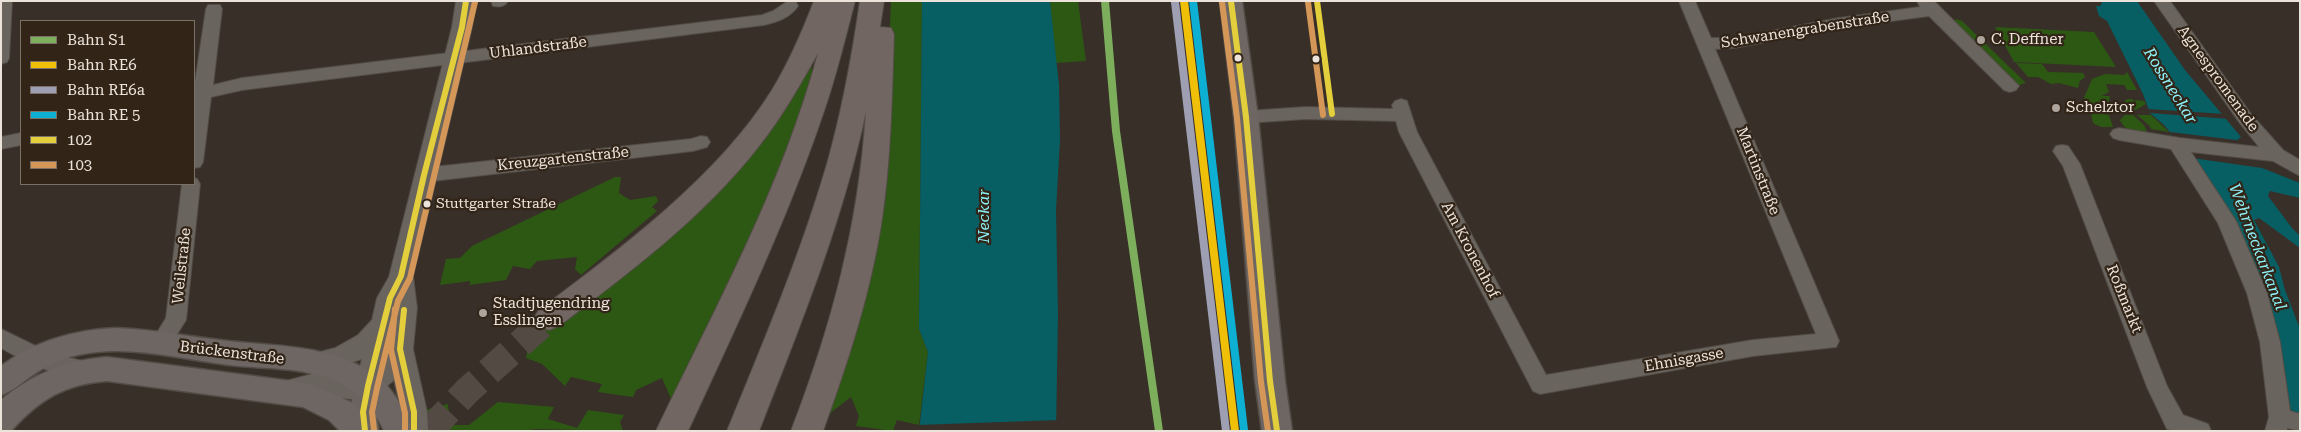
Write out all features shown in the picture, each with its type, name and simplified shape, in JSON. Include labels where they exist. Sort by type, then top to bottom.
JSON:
[{"type":"highway","points":[[550,318],[651,240],[694,200],[724,168],[758,126],[787,84],[813,35],[826,1]]},
{"type":"highway","points":[[672,431],[788,180],[818,99],[843,1]]},
{"type":"highway","points":[[743,431],[804,274],[837,170],[860,78],[872,1]]},
{"type":"highway","points":[[807,431],[839,338],[863,245],[874,167],[884,1]]},
{"type":"main road","points":[[1231,1],[1246,117],[1270,381],[1277,431]]},
{"type":"main road","name":"Brückenstraße","points":[[1,383],[22,366],[63,347],[90,341],[114,339],[160,344],[313,364],[347,373],[368,386],[386,405],[399,431]]},
{"type":"main road","name":"Brückenstraße","points":[[1,421],[20,402],[36,390],[65,376],[88,370],[118,370],[307,395],[330,405],[348,417],[360,431]]},
{"type":"main road","points":[[1266,431],[1270,381]]},
{"type":"street","points":[[1,58],[4,1]]},
{"type":"street","points":[[365,431],[363,412],[368,386],[390,298],[401,276],[466,1]]},
{"type":"street","name":"Martinstraße","points":[[1687,1],[1772,210],[1829,341]]},
{"type":"street","name":"Agnespromenade","points":[[2162,1],[2245,118],[2277,155]]},
{"type":"street","name":"Uhlandstraße","points":[[198,94],[242,84],[764,20],[779,15],[790,6]]},
{"type":"street","points":[[1928,6],[2010,86]]},
{"type":"street","name":"Schwanengrabenstraße","points":[[1706,44],[1734,44],[1928,6]]},
{"type":"street","points":[[195,145],[198,94],[207,71],[214,9]]},
{"type":"street","points":[[1246,117],[1402,110]]},
{"type":"street","name":"Am Kronenhof","points":[[1402,110],[1408,132],[1540,385]]},
{"type":"street","points":[[2119,134],[2178,144],[2277,155],[2300,169]]},
{"type":"street","points":[[1,143],[20,139]]},
{"type":"street","name":"Kreuzgartenstraße","points":[[424,175],[694,145],[701,142]]},
{"type":"street","points":[[2178,144],[2227,221],[2257,292],[2268,331],[2287,423]]},
{"type":"street","name":"Roßmarkt","points":[[2062,151],[2071,164],[2157,387],[2175,422],[2200,431]]},
{"type":"street","name":"Weilstraße","points":[[160,344],[176,320],[192,185]]},
{"type":"street","points":[[401,276],[404,308],[400,349],[414,412],[414,431]]},
{"type":"street","points":[[313,364],[340,357],[360,348],[373,338],[383,323]]},
{"type":"street","points":[[1,337],[38,357],[71,368],[88,370]]},
{"type":"street","name":"Ehnisgasse","points":[[1540,385],[1753,348],[1829,341]]},
{"type":"street","points":[[287,391],[314,385],[354,388],[368,386],[376,381],[394,362],[400,349]]},
{"type":"green space","points":[[891,1],[922,1],[919,329],[928,352],[919,425],[897,420],[893,431],[856,426],[859,416],[851,397],[829,414],[826,424],[819,423],[886,124]]},
{"type":"green space","points":[[1050,1],[1078,1],[1086,61],[1056,63]]},
{"type":"green space","points":[[1956,19],[1962,21],[2026,83],[2019,85],[1954,22]]},
{"type":"green space","points":[[1995,27],[2094,32],[2116,67],[2014,62]]},
{"type":"green space","points":[[2016,63],[2042,64],[2048,72],[2083,73],[2085,77],[2080,81],[2078,88],[2059,83],[2051,84],[2038,77],[2028,77]]},
{"type":"green space","points":[[809,66],[812,66],[811,83],[776,182],[673,404],[669,404],[671,399],[662,378],[636,390],[633,397],[598,392],[602,384],[571,377],[565,386],[542,364],[526,358],[530,337],[543,313],[558,325]]},
{"type":"green space","points":[[2127,72],[2137,90],[2127,90],[2124,85],[2106,84],[2109,92],[2102,96],[2110,96],[2107,109],[2083,100],[2092,79],[2105,74],[2124,75]]},
{"type":"green space","points":[[2127,99],[2132,99],[2136,103],[2135,100],[2144,101],[2146,104],[2134,111],[2122,111],[2119,108]]},
{"type":"green space","points":[[2095,110],[2109,115],[2113,127],[2101,127],[2093,123],[2091,113]]},
{"type":"green space","points":[[2125,115],[2133,115],[2144,125],[2148,134],[2128,130],[2120,120]]},
{"type":"green space","points":[[2137,115],[2151,115],[2169,132],[2151,129]]},
{"type":"green space","points":[[615,177],[621,177],[619,193],[630,200],[656,196],[658,201],[652,207],[657,211],[581,275],[575,269],[577,257],[537,261],[530,269],[513,266],[506,280],[470,285],[470,281],[440,285],[446,259],[460,258],[472,246]]},
{"type":"green space","points":[[498,402],[554,407],[548,419],[577,428],[588,410],[624,415],[620,422],[623,431],[537,429],[521,431],[423,431],[420,411],[448,404],[450,425],[469,425]]},
{"type":"water","name":"Neckar","points":[[922,1],[1050,1],[1059,85],[1060,140],[1056,210],[1058,315],[1056,431],[919,431],[928,352],[919,329]]},
{"type":"water","points":[[2103,1],[2137,1],[2185,70],[2241,137],[2236,141],[2262,168],[2300,183],[2300,198],[2270,191],[2268,196],[2300,236],[2300,248],[2259,218],[2254,220],[2279,267],[2285,290],[2300,329],[2300,431],[2294,431],[2281,350],[2234,223],[2208,177],[2164,125],[2150,113],[2143,94],[2107,21],[2099,16],[2096,6],[2100,6]]},
{"type":"pier","points":[[2148,109],[2225,114],[2229,119],[2150,113]]},
{"type":"pier","points":[[2170,132],[2236,140],[2262,168],[2192,158]]},
{"type":"pier","points":[[1059,420],[1058,431],[916,431],[917,423],[917,425]]},
{"type":"tunnel","points":[[429,431],[467,391],[549,318]]},
{"type":"rail line","name":"S1","points":[[1105,1],[1116,131],[1159,431]]},
{"type":"rail line","name":"RE6","points":[[1184,1],[1235,431]]},
{"type":"rail line","name":"RE6a","points":[[1175,2],[1226,431]]},
{"type":"transit line","name":"102","points":[[365,431],[363,412],[368,386],[390,298],[401,276],[424,175],[462,27],[466,1]]},
{"type":"transit line","points":[[1193,1],[1244,430]]},
{"type":"transit line","name":"102","points":[[1231,1],[1246,117],[1270,381],[1277,431]]},
{"type":"transit line","name":"102","points":[[1317,1],[1332,114]]},
{"type":"transit line","name":"103","points":[[374,430],[372,412],[377,388],[398,301],[410,278],[475,2]]},
{"type":"transit line","name":"103","points":[[1222,2],[1237,118],[1261,382],[1268,431]]},
{"type":"transit line","name":"103","points":[[1308,2],[1323,115]]},
{"type":"transit line","name":"103","points":[[395,309],[391,350],[405,413],[405,431]]},
{"type":"transit line","name":"102","points":[[404,310],[400,349],[414,412],[414,431]]},
{"type":"place","name":"C. Deffner","points":[[1981,40]]},
{"type":"place","name":"Schelztor","points":[[2056,108]]},
{"type":"place","name":"Stuttgarter Straße","points":[[427,204]]},
{"type":"place","name":"Stadtjugendring Esslingen","points":[[483,313]]},
{"type":"water label","name":"Rossneckar","points":[[2170,86]]},
{"type":"water label","name":"Wehrneckarkanal","points":[[2257,247]]}]
